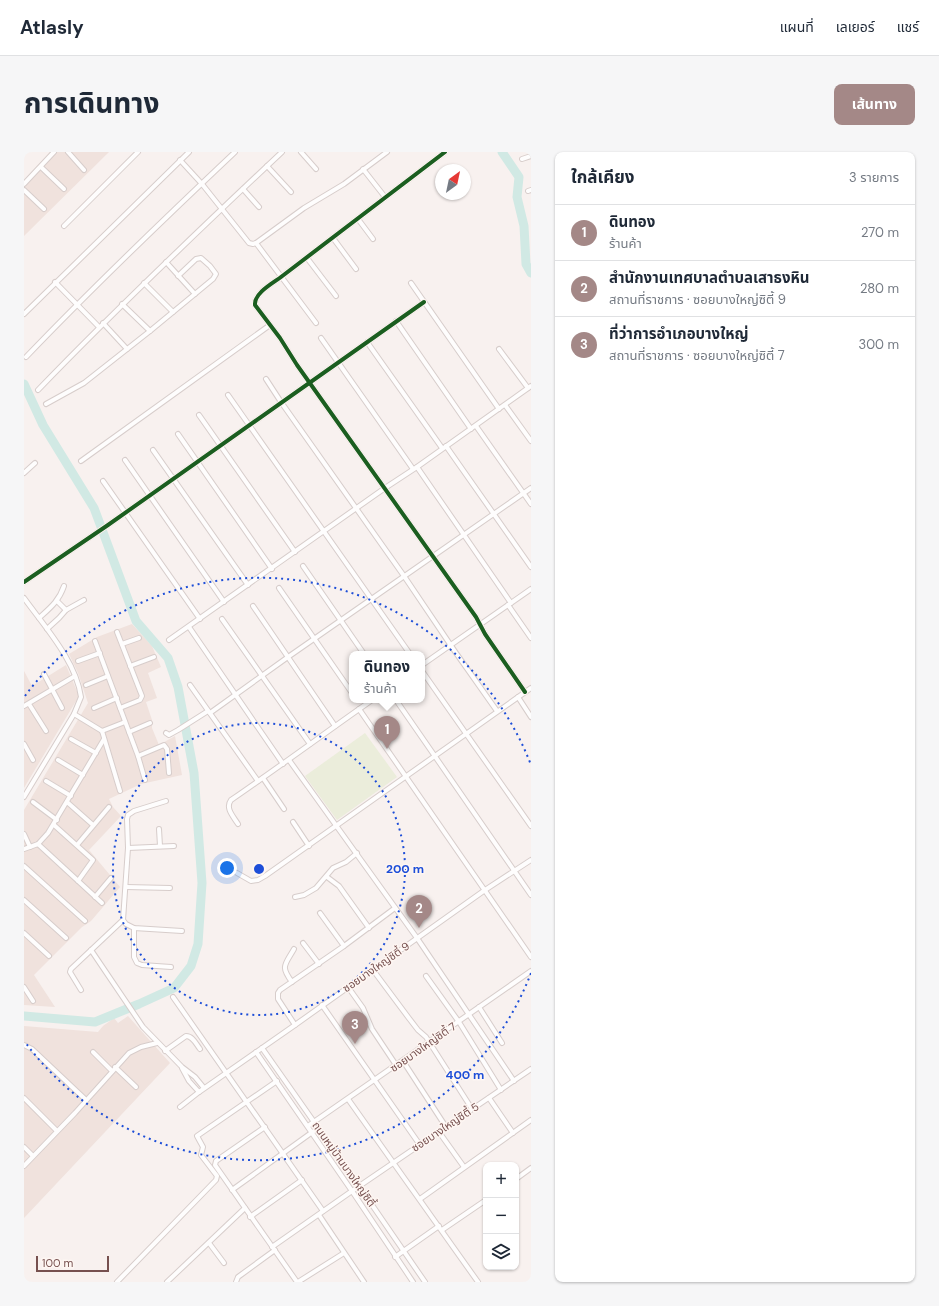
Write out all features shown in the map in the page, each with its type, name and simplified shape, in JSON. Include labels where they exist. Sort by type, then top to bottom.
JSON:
[{"type":"street","points":[[24,184],[54,152]]},
{"type":"street","points":[[68,152],[84,170]]},
{"type":"street","points":[[64,226],[138,152]]},
{"type":"street","points":[[24,314],[189,152]]},
{"type":"street","points":[[26,357],[76,305],[235,152]]},
{"type":"street","points":[[38,390],[122,304],[282,152]]},
{"type":"street","points":[[301,152],[316,169]]},
{"type":"street","points":[[256,244],[289,219],[344,184],[387,152]]},
{"type":"street","points":[[445,152],[258,295],[255,300],[255,305],[434,556],[481,624],[485,634],[525,692]]},
{"type":"street","points":[[522,159],[531,156]]},
{"type":"street","points":[[180,160],[202,184],[249,242],[256,244],[316,323]]},
{"type":"street","points":[[267,166],[291,192]]},
{"type":"street","points":[[41,167],[64,189]]},
{"type":"street","points":[[363,170],[385,198]]},
{"type":"street","points":[[243,189],[259,207]]},
{"type":"street","points":[[24,190],[44,209]]},
{"type":"street","points":[[358,218],[373,239]]},
{"type":"street","points":[[332,238],[356,269]]},
{"type":"street","points":[[46,404],[84,383],[195,294],[216,273],[201,258],[196,260],[178,276]]},
{"type":"street","points":[[307,258],[336,296]]},
{"type":"street","points":[[166,262],[195,294]]},
{"type":"street","points":[[55,282],[99,327]]},
{"type":"street","points":[[144,283],[173,312]]},
{"type":"street","points":[[411,283],[499,409]]},
{"type":"street","points":[[24,582],[424,302]]},
{"type":"street","points":[[122,304],[150,331]]},
{"type":"street","points":[[396,322],[471,429]]},
{"type":"street","points":[[103,323],[127,349]]},
{"type":"street","points":[[81,461],[270,325]]},
{"type":"street","points":[[321,338],[463,534],[531,638]]},
{"type":"street","points":[[367,342],[494,514],[531,567]]},
{"type":"street","points":[[169,640],[530,387],[499,349]]},
{"type":"street","points":[[266,379],[497,711]]},
{"type":"street","points":[[228,395],[408,651]]},
{"type":"street","points":[[505,404],[531,441]]},
{"type":"street","points":[[199,415],[295,552]]},
{"type":"street","points":[[476,426],[531,504]]},
{"type":"street","points":[[178,434],[272,569]]},
{"type":"street","points":[[153,450],[248,585]]},
{"type":"street","points":[[125,460],[224,602]]},
{"type":"street","points":[[24,473],[35,463]]},
{"type":"street","points":[[104,481],[200,619]]},
{"type":"street","points":[[166,733],[169,735],[235,695],[340,620],[531,488]]},
{"type":"street","points":[[303,566],[362,651]]},
{"type":"street","points":[[39,618],[57,601],[64,586]]},
{"type":"street","points":[[279,588],[349,689]]},
{"type":"street","points":[[425,663],[531,589]]},
{"type":"street","points":[[24,598],[65,654],[75,676],[81,697],[74,714],[24,797]]},
{"type":"street","points":[[47,629],[66,610],[84,600]]},
{"type":"street","points":[[57,601],[66,610]]},
{"type":"street","points":[[252,606],[335,726]]},
{"type":"street","points":[[222,619],[310,744]]},
{"type":"street","points":[[189,627],[283,764]]},
{"type":"street","points":[[117,632],[142,698],[120,708]]},
{"type":"street","points":[[122,644],[139,638]]},
{"type":"street","points":[[95,641],[138,756],[145,780]]},
{"type":"street","points":[[78,661],[100,653]]},
{"type":"street","points":[[130,666],[154,657]]},
{"type":"street","points":[[44,674],[62,708]]},
{"type":"street","points":[[425,675],[531,826]]},
{"type":"street","points":[[24,706],[75,676]]},
{"type":"street","points":[[86,684],[108,676]]},
{"type":"street","points":[[190,685],[258,782]]},
{"type":"street","points":[[237,873],[251,881],[258,880],[279,867],[531,688]]},
{"type":"street","points":[[518,697],[531,717]]},
{"type":"street","points":[[94,708],[117,698]]},
{"type":"street","points":[[238,824],[228,808],[230,801],[290,760],[368,703]]},
{"type":"street","points":[[398,703],[531,895]]},
{"type":"street","points":[[29,704],[46,731]]},
{"type":"street","points":[[359,709],[531,957]]},
{"type":"street","points":[[74,714],[102,730],[120,791]]},
{"type":"street","points":[[102,730],[125,722]]},
{"type":"street","points":[[129,732],[150,724]]},
{"type":"street","points":[[71,739],[96,753]]},
{"type":"street","points":[[24,849],[38,844],[54,825],[104,739]]},
{"type":"street","points":[[24,744],[33,760]]},
{"type":"street","points":[[138,756],[164,745],[166,749],[169,773]]},
{"type":"street","points":[[58,760],[83,775]]},
{"type":"street","points":[[290,760],[417,938],[514,1081]]},
{"type":"street","points":[[263,778],[284,808]]},
{"type":"street","points":[[46,781],[71,796]]},
{"type":"street","points":[[81,990],[70,970],[123,920],[128,848],[128,815],[134,811],[166,801]]},
{"type":"street","points":[[33,802],[57,820]]},
{"type":"street","points":[[67,802],[93,825]]},
{"type":"street","points":[[76,845],[109,807]]},
{"type":"street","points":[[293,822],[309,846]]},
{"type":"street","points":[[54,825],[93,860],[78,881]]},
{"type":"street","points":[[159,829],[160,846]]},
{"type":"street","points":[[24,834],[30,847]]},
{"type":"street","points":[[38,844],[102,903]]},
{"type":"street","points":[[128,848],[174,846]]},
{"type":"street","points":[[295,898],[316,888],[327,877],[333,868],[346,862],[357,854]]},
{"type":"street","name":"ซอยบางใหญ่ซิตี้ 9","points":[[180,1107],[204,1088],[485,890],[531,860]]},
{"type":"street","points":[[24,866],[85,921]]},
{"type":"street","points":[[327,877],[339,886],[369,928]]},
{"type":"street","points":[[95,897],[111,878]]},
{"type":"street","points":[[126,887],[170,888]]},
{"type":"street","points":[[24,900],[66,938]]},
{"type":"street","points":[[295,1025],[277,996],[280,990],[319,964],[395,908]]},
{"type":"street","points":[[320,913],[344,946]]},
{"type":"street","points":[[123,920],[134,928],[182,931]]},
{"type":"street","points":[[134,928],[134,957],[137,963],[142,965],[171,966]]},
{"type":"street","points":[[24,933],[49,956]]},
{"type":"street","points":[[303,943],[319,964]]},
{"type":"street","points":[[292,982],[284,972],[284,968],[294,949]]},
{"type":"street","points":[[91,950],[134,1017],[157,1043],[182,1067],[195,1077],[204,1088]]},
{"type":"street","points":[[372,970],[418,1030],[424,1034],[472,1109]]},
{"type":"street","points":[[530,973],[531,978]]},
{"type":"street","name":"ซอยบางใหญ่ซิตี้ 7","points":[[308,1126],[530,973]]},
{"type":"street","points":[[426,976],[459,1022],[501,1090]]},
{"type":"street","points":[[24,987],[33,1001]]},
{"type":"street","points":[[348,987],[363,1008],[372,1029],[396,1065]]},
{"type":"street","points":[[173,997],[324,1211]]},
{"type":"street","points":[[322,1005],[420,1145]]},
{"type":"street","points":[[479,1007],[502,1043]]},
{"type":"street","points":[[165,1051],[188,1035],[193,1038],[200,1049]]},
{"type":"street","points":[[24,1166],[129,1053],[141,1047],[157,1043]]},
{"type":"street","points":[[24,1045],[32,1049],[86,1100]]},
{"type":"street","name":"ถนนหมู่บ้านบางใหญ่ซิตี้","points":[[262,1048],[425,1282]]},
{"type":"street","points":[[93,1052],[112,1071]]},
{"type":"street","name":"ถนนหมู่บ้านบางใหญ่ซิตี้","points":[[256,1052],[308,1126],[413,1282]]},
{"type":"street","points":[[402,1061],[446,1127]]},
{"type":"street","points":[[182,1067],[189,1081],[199,1092]]},
{"type":"street","points":[[116,1068],[136,1087]]},
{"type":"street","name":"ซอยบางใหญ่ซิตี้ 5","points":[[236,1282],[238,1277],[324,1211],[531,1069]]},
{"type":"street","points":[[117,1282],[216,1180],[217,1176],[200,1156],[203,1146],[197,1136],[277,1081]]},
{"type":"street","points":[[24,1098],[57,1131]]},
{"type":"street","points":[[489,1098],[513,1132]]},
{"type":"street","points":[[348,1099],[478,1282]]},
{"type":"street","points":[[420,1199],[531,1120]]},
{"type":"street","points":[[265,1127],[215,1163],[216,1167],[297,1282],[344,1253]]},
{"type":"street","points":[[232,1190],[318,1128]]},
{"type":"street","points":[[439,1132],[464,1167]]},
{"type":"street","points":[[24,1147],[33,1156]]},
{"type":"street","points":[[519,1177],[531,1168]]},
{"type":"street","points":[[250,1217],[302,1180]]},
{"type":"street","points":[[442,1230],[483,1202]]},
{"type":"street","points":[[167,1282],[244,1208]]},
{"type":"street","points":[[319,1215],[363,1281]]},
{"type":"street","points":[[395,1257],[439,1226]]},
{"type":"street","points":[[209,1243],[224,1263]]},
{"type":"shaded area","points":[[50,152],[109,152],[24,236],[24,181]]},
{"type":"shaded area","points":[[132,624],[152,646],[161,667],[148,673],[157,698],[146,702],[152,720],[152,728],[159,745],[175,736],[182,775],[141,784],[109,799],[113,807],[121,816],[89,850],[120,887],[91,921],[82,927],[34,975],[55,1007],[24,1005],[24,810],[88,703],[78,673],[69,654],[97,637]]},
{"type":"shaded area","points":[[66,665],[79,696],[24,788],[24,671],[32,686]]},
{"type":"shaded area","points":[[128,1016],[170,1063],[24,1218],[24,1026],[98,1032],[103,1026],[114,1018],[118,1023]]},
{"type":"green space","points":[[365,733],[397,777],[337,820],[305,776]]},
{"type":"waterway","points":[[502,152],[519,177],[517,197],[524,226],[526,264],[531,273]]},
{"type":"waterway","points":[[24,384],[43,425],[94,508],[136,621],[168,658],[178,687],[194,773],[202,883],[198,944],[191,966],[174,988],[95,1022],[24,1016]]},
{"type":"cycle path","points":[[445,152],[261,292],[255,305],[280,338],[297,365],[476,617],[485,634],[525,692]]},
{"type":"cycle path","points":[[24,582],[108,525],[424,302]]},
{"type":"place","name":"ดินทอง","points":[[387,749]]},
{"type":"place","name":"สำนักงานเทศบาลตำบลเสาธงหิน","points":[[419,928]]},
{"type":"place","name":"ที่ว่าการอำเภอบางใหญ่","points":[[355,1044]]}]
